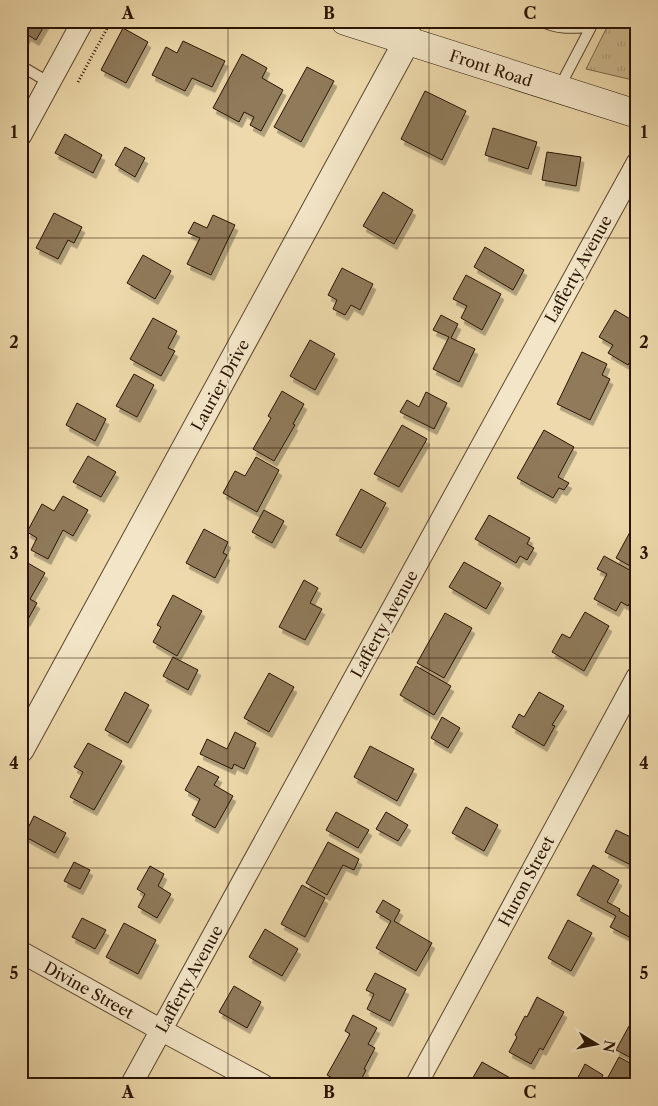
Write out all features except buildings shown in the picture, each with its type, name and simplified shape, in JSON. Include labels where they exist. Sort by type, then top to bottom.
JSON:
[{"type":"main road","name":"Front Road","points":[[345,21],[413,31],[558,89],[637,114]]},
{"type":"street","points":[[21,135],[83,21]]},
{"type":"street","name":"Laurier Drive","points":[[21,749],[413,31]]},
{"type":"street","name":"Lafferty Avenue","points":[[131,1085],[637,163]]},
{"type":"street","name":"Huron Street","points":[[416,1085],[637,677]]},
{"type":"street","name":"Divine Street","points":[[21,952],[263,1085]]},
{"type":"lane","points":[[541,21],[564,29],[591,27],[558,89]]},
{"type":"lane","points":[[21,66],[50,83]]},
{"type":"path","points":[[78,82],[112,21]]},
{"type":"green space","points":[[610,21],[637,21],[637,81],[586,69]]}]
